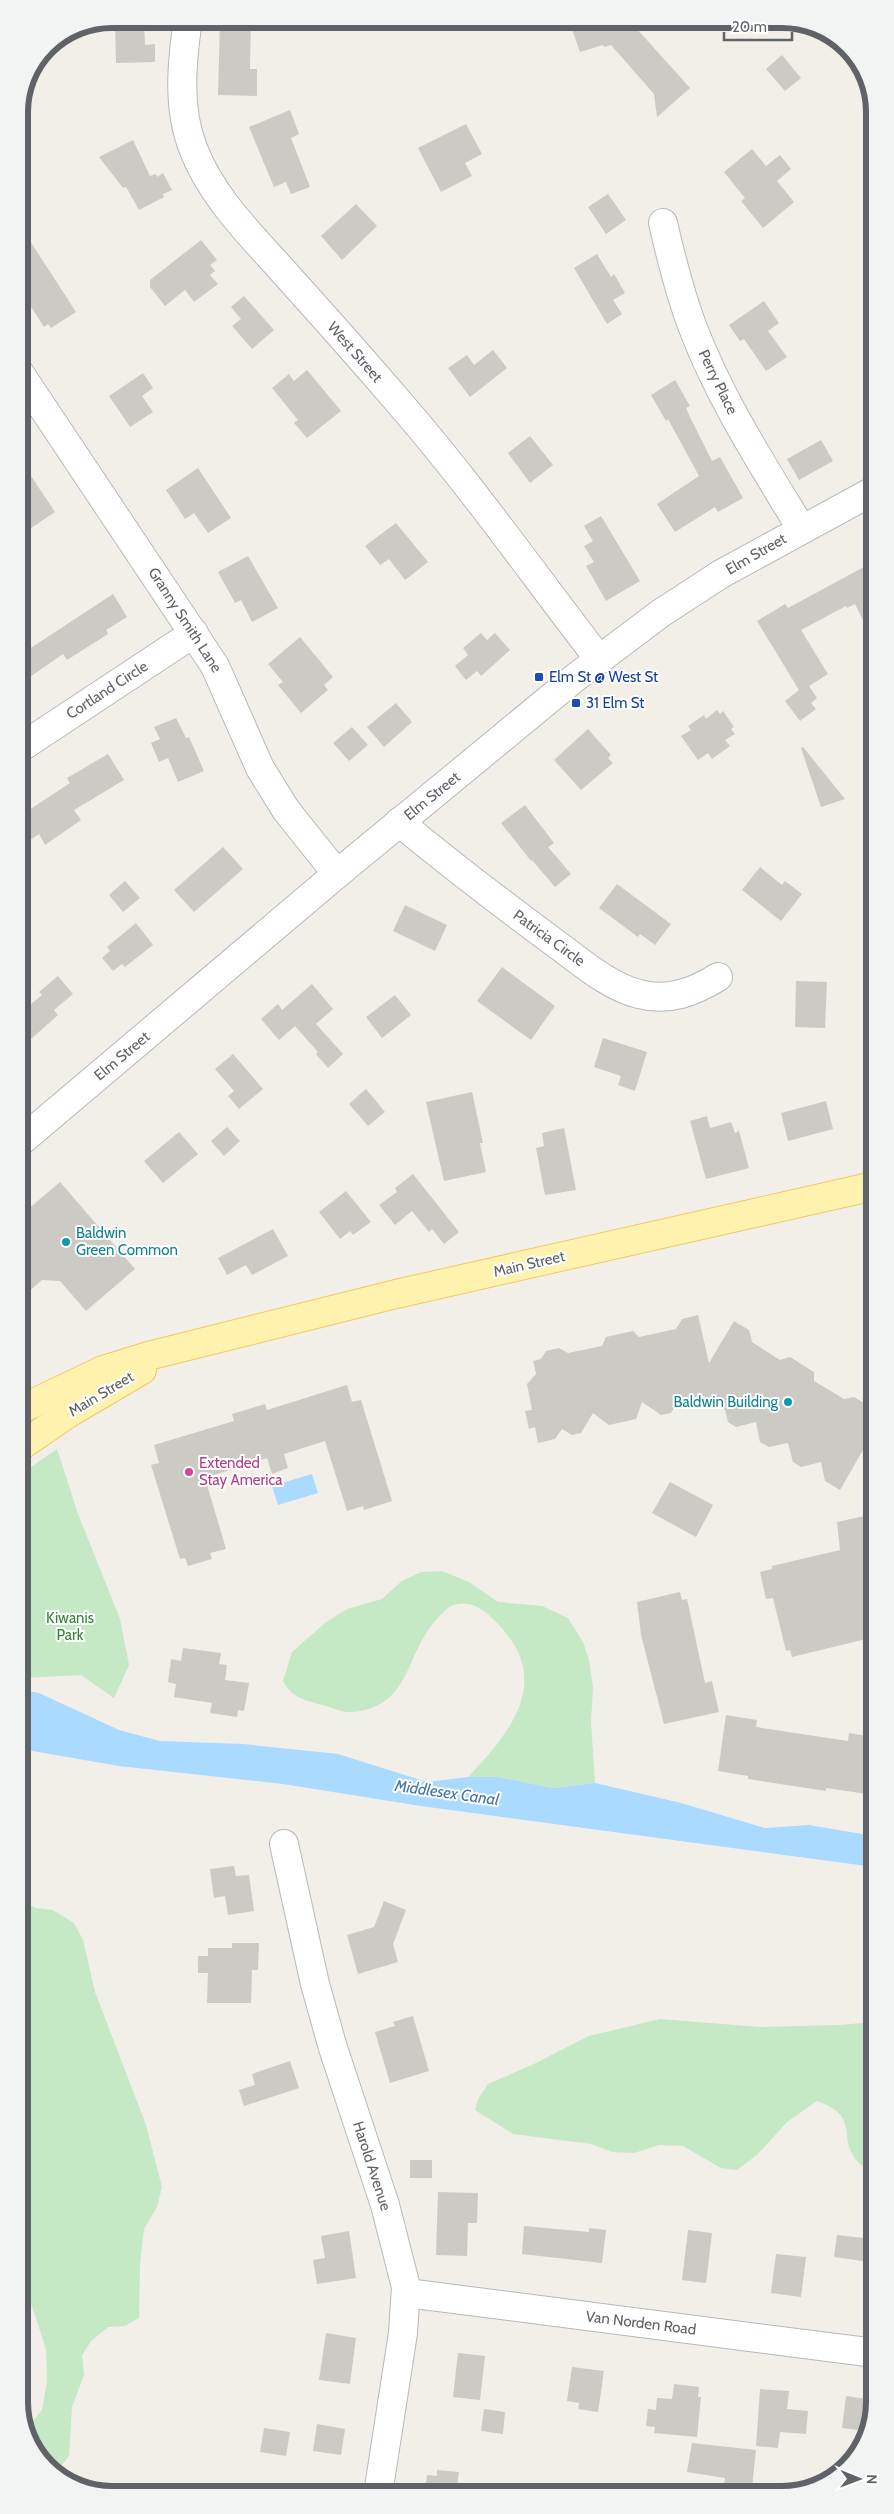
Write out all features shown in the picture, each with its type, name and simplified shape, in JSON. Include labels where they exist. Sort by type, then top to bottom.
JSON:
[{"type":"main road","name":"Main Street","points":[[28,1406],[103,1370],[260,1326],[866,1188]]},
{"type":"main road","name":"Main Street","points":[[28,1441],[95,1397],[185,1347]]},
{"type":"street","name":"West Street","points":[[187,28],[183,66],[183,102],[193,148],[210,181],[238,222],[350,345],[452,466],[599,659]]},
{"type":"street","name":"Perry Place","points":[[663,223],[680,291],[708,365],[747,438],[801,528]]},
{"type":"street","name":"Granny Smith Lane","points":[[28,385],[194,633],[223,680],[256,759],[272,790],[337,874]]},
{"type":"street","name":"Elm Street","points":[[28,1135],[399,822],[599,659],[675,604],[801,528],[866,495]]},
{"type":"street","name":"Cortland Circle","points":[[28,743],[194,633]]},
{"type":"street","name":"Patricia Circle","points":[[399,822],[516,914],[617,985],[638,994],[672,996],[699,988],[718,977]]},
{"type":"street","name":"Harold Avenue","points":[[284,1844],[315,1984],[333,2048],[386,2205],[403,2266],[407,2293],[403,2333],[379,2486]]},
{"type":"street","name":"Van Norden Road","points":[[407,2293],[866,2352]]},
{"type":"green space","name":"Kiwanis Park","points":[[57,1449],[78,1514],[120,1619],[129,1665],[114,1698],[81,1675],[28,1678],[28,1469]]},
{"type":"green space","points":[[442,1571],[469,1582],[498,1602],[542,1606],[568,1618],[583,1642],[589,1660],[593,1687],[591,1722],[595,1783],[553,1788],[498,1777],[468,1777],[499,1741],[511,1723],[520,1704],[524,1684],[522,1664],[513,1643],[492,1618],[474,1605],[457,1604],[443,1612],[426,1634],[396,1690],[386,1701],[371,1708],[352,1712],[342,1711],[296,1696],[287,1687],[283,1681],[292,1652],[325,1623],[347,1609],[382,1599],[402,1581],[421,1572]]},
{"type":"green space","points":[[28,1904],[36,1908],[53,1910],[74,1923],[83,1940],[95,1992],[146,2125],[162,2187],[157,2207],[144,2229],[140,2264],[139,2318],[125,2326],[108,2327],[91,2341],[82,2355],[84,2375],[72,2407],[69,2456],[59,2468],[48,2458],[42,2449],[30,2425],[42,2410],[47,2381],[46,2349],[28,2294]]},
{"type":"green space","points":[[660,2019],[760,2027],[866,2023],[866,2167],[859,2163],[852,2153],[844,2121],[839,2114],[831,2107],[817,2101],[787,2122],[758,2154],[737,2170],[721,2168],[683,2146],[659,2145],[634,2153],[612,2152],[591,2144],[513,2134],[475,2110],[478,2099],[488,2084],[534,2064],[589,2036]]},
{"type":"water","points":[[312,1474],[318,1493],[278,1505],[272,1486]]},
{"type":"water","name":"Middlesex Canal","points":[[28,1691],[39,1693],[119,1730],[160,1741],[243,1744],[338,1754],[427,1782],[468,1777],[498,1777],[553,1788],[595,1783],[681,1803],[765,1828],[809,1825],[866,1835],[866,1866],[421,1806],[283,1784],[119,1766],[28,1750]]},
{"type":"building","points":[[115,28],[144,28],[145,45],[155,44],[155,62],[116,63]]},
{"type":"building","points":[[220,28],[251,28],[250,69],[257,69],[257,96],[218,95]]},
{"type":"building","points":[[636,28],[690,88],[657,117],[654,94],[611,45],[604,47],[603,45],[580,52],[572,29]]},
{"type":"building","points":[[782,55],[801,78],[785,91],[766,69]]},
{"type":"building","points":[[290,110],[299,134],[291,138],[310,187],[291,194],[286,182],[274,187],[249,127]]},
{"type":"building","points":[[466,124],[482,154],[465,163],[472,176],[441,192],[418,148]]},
{"type":"building","points":[[133,140],[150,176],[156,174],[157,177],[163,173],[172,190],[163,194],[164,197],[139,210],[126,187],[123,188],[99,157]]},
{"type":"building","points":[[752,149],[766,166],[780,155],[791,169],[777,181],[794,202],[763,228],[741,201],[745,198],[724,172]]},
{"type":"building","points":[[608,194],[626,220],[606,234],[588,207]]},
{"type":"building","points":[[356,204],[377,226],[342,260],[321,236]]},
{"type":"building","points":[[28,238],[76,312],[51,328],[48,324],[44,327],[28,302]]},
{"type":"building","points":[[201,240],[217,260],[210,265],[215,271],[210,275],[218,284],[194,302],[185,290],[165,306],[150,287],[150,280]]},
{"type":"building","points":[[597,254],[611,277],[614,274],[625,293],[613,300],[622,314],[607,324],[574,268]]},
{"type":"building","points":[[244,296],[274,330],[252,349],[232,326],[241,319],[231,307]]},
{"type":"building","points":[[764,301],[779,323],[768,331],[787,357],[766,371],[744,339],[740,341],[729,325]]},
{"type":"building","points":[[493,350],[507,368],[470,397],[448,368],[467,355],[474,365]]},
{"type":"building","points":[[307,370],[341,411],[307,438],[294,423],[298,420],[272,388],[289,374],[294,381]]},
{"type":"building","points":[[143,373],[153,388],[142,396],[153,412],[130,427],[109,396]]},
{"type":"building","points":[[675,380],[690,406],[686,408],[712,461],[720,457],[743,498],[718,512],[715,507],[675,532],[657,504],[699,476],[668,419],[666,421],[651,395]]},
{"type":"building","points":[[530,436],[553,465],[530,483],[508,453]]},
{"type":"building","points":[[821,440],[833,461],[799,480],[787,459]]},
{"type":"building","points":[[198,468],[231,518],[208,533],[194,513],[185,519],[166,490]]},
{"type":"building","points":[[28,472],[55,512],[31,528],[28,524]]},
{"type":"building","points":[[601,516],[640,581],[606,601],[586,566],[594,562],[584,546],[593,541],[584,526]]},
{"type":"building","points":[[396,523],[428,562],[405,580],[389,559],[380,565],[365,546]]},
{"type":"building","points":[[248,556],[278,608],[252,622],[241,600],[235,603],[218,572]]},
{"type":"building","points":[[866,566],[866,627],[855,604],[847,608],[846,606],[801,630],[828,674],[809,686],[817,698],[811,703],[816,709],[800,721],[785,701],[799,690],[757,621],[785,604],[788,608]]},
{"type":"building","points":[[113,594],[127,617],[106,630],[108,634],[67,660],[63,654],[28,678],[28,650]]},
{"type":"building","points":[[481,633],[487,640],[495,633],[510,650],[481,676],[477,671],[466,680],[455,666],[468,655],[463,648]]},
{"type":"building","points":[[300,637],[333,677],[324,685],[328,690],[301,713],[278,685],[283,682],[268,664]]},
{"type":"building","points":[[396,703],[412,722],[384,747],[367,727]]},
{"type":"building","points":[[717,710],[720,714],[723,711],[734,727],[731,729],[735,734],[725,740],[730,746],[712,759],[708,753],[698,760],[681,736],[691,730],[688,726],[704,715],[706,719]]},
{"type":"building","points":[[176,718],[186,738],[189,737],[204,771],[178,782],[168,758],[159,762],[151,743],[160,739],[154,727]]},
{"type":"building","points":[[352,727],[368,745],[349,761],[333,743]]},
{"type":"building","points":[[588,729],[611,755],[608,758],[613,763],[581,790],[554,760]]},
{"type":"building","points":[[803,747],[845,799],[821,807],[801,748]]},
{"type":"building","points":[[108,754],[124,780],[74,810],[81,820],[45,845],[39,834],[28,842],[28,811],[70,783],[67,778]]},
{"type":"building","points":[[525,805],[554,843],[548,847],[571,874],[555,887],[531,861],[501,823]]},
{"type":"building","points":[[223,847],[243,869],[194,912],[174,890]]},
{"type":"building","points":[[760,867],[782,885],[785,881],[802,894],[781,921],[742,890]]},
{"type":"building","points":[[125,881],[140,898],[123,912],[109,895]]},
{"type":"building","points":[[617,884],[671,924],[655,945],[640,934],[638,937],[599,908]]},
{"type":"building","points":[[405,905],[447,925],[435,951],[393,931]]},
{"type":"building","points":[[136,923],[153,945],[125,967],[122,964],[113,971],[102,958],[110,951],[107,947]]},
{"type":"building","points":[[502,967],[555,1006],[531,1040],[477,1001]]},
{"type":"building","points":[[58,976],[73,994],[54,1010],[58,1015],[30,1040],[28,1038],[28,1006],[42,995],[39,992]]},
{"type":"building","points":[[796,981],[827,982],[825,1028],[795,1027]]},
{"type":"building","points":[[312,984],[333,1009],[316,1024],[343,1054],[328,1068],[316,1054],[318,1052],[295,1026],[279,1040],[261,1019],[278,1004],[282,1010]]},
{"type":"building","points":[[395,995],[411,1015],[382,1038],[366,1017]]},
{"type":"building","points":[[603,1038],[647,1052],[635,1091],[618,1085],[621,1076],[594,1067]]},
{"type":"building","points":[[233,1054],[263,1089],[239,1109],[228,1096],[234,1091],[215,1069]]},
{"type":"building","points":[[366,1089],[385,1112],[368,1126],[349,1104]]},
{"type":"building","points":[[472,1092],[483,1143],[480,1143],[486,1172],[444,1181],[426,1102]]},
{"type":"building","points":[[826,1101],[833,1129],[788,1141],[781,1113]]},
{"type":"building","points":[[707,1116],[710,1128],[731,1122],[735,1133],[739,1131],[749,1168],[706,1179],[690,1121]]},
{"type":"building","points":[[227,1127],[240,1141],[224,1156],[211,1141]]},
{"type":"building","points":[[564,1128],[576,1190],[545,1195],[536,1148],[544,1146],[542,1133]]},
{"type":"building","points":[[179,1132],[198,1154],[163,1183],[144,1161]]},
{"type":"building","points":[[413,1174],[459,1232],[444,1244],[432,1229],[429,1232],[412,1211],[395,1225],[379,1205],[397,1192],[395,1188]]},
{"type":"building","name":"Baldwin Green Common","points":[[60,1182],[135,1269],[86,1311],[60,1281],[42,1280],[28,1292],[28,1209]]},
{"type":"building","points":[[346,1191],[371,1222],[353,1235],[350,1231],[340,1239],[319,1212]]},
{"type":"building","points":[[273,1229],[288,1256],[252,1275],[246,1265],[227,1275],[218,1258]]},
{"type":"building","name":"Baldwin Building","points":[[698,1315],[709,1363],[734,1321],[749,1330],[752,1342],[780,1360],[790,1357],[814,1372],[814,1381],[844,1399],[854,1397],[866,1404],[866,1445],[840,1490],[825,1481],[821,1462],[801,1467],[793,1462],[788,1443],[769,1447],[760,1442],[756,1422],[736,1427],[728,1422],[725,1410],[703,1396],[678,1402],[671,1413],[661,1415],[642,1402],[636,1419],[609,1425],[593,1413],[581,1433],[572,1435],[562,1429],[555,1439],[538,1443],[535,1427],[529,1429],[525,1411],[532,1410],[527,1384],[536,1374],[533,1361],[541,1359],[546,1351],[559,1348],[568,1353],[602,1346],[606,1337],[633,1331],[639,1337],[676,1329],[682,1319]]},
{"type":"building","name":"Extended Stay America","points":[[347,1385],[352,1402],[361,1400],[392,1501],[364,1510],[363,1506],[347,1511],[325,1441],[284,1454],[288,1468],[272,1474],[267,1458],[205,1478],[226,1549],[210,1553],[212,1559],[188,1566],[185,1558],[180,1559],[151,1465],[159,1463],[154,1445],[234,1421],[232,1414],[265,1404],[267,1410]]},
{"type":"building","points":[[670,1482],[713,1505],[696,1537],[652,1513]]},
{"type":"building","points":[[866,1516],[866,1639],[792,1657],[790,1650],[786,1651],[773,1598],[766,1599],[760,1572],[772,1569],[772,1566],[840,1550],[837,1522]]},
{"type":"building","points":[[680,1592],[682,1600],[687,1599],[705,1683],[712,1681],[719,1712],[664,1724],[641,1635],[637,1602]]},
{"type":"building","points":[[183,1648],[221,1653],[219,1664],[227,1665],[225,1680],[249,1683],[244,1711],[238,1710],[237,1717],[210,1713],[212,1703],[174,1697],[176,1684],[168,1682],[171,1659],[181,1661]]},
{"type":"building","points":[[726,1715],[757,1720],[756,1727],[848,1741],[849,1733],[866,1736],[866,1794],[826,1788],[826,1791],[748,1779],[748,1776],[718,1771]]},
{"type":"building","points":[[234,1866],[236,1876],[249,1875],[254,1911],[228,1915],[225,1896],[214,1898],[210,1869]]},
{"type":"building","points":[[384,1901],[406,1910],[393,1944],[398,1962],[358,1974],[347,1935],[374,1927]]},
{"type":"building","points":[[232,1943],[259,1943],[258,1970],[252,1970],[251,2003],[207,2003],[208,1973],[198,1973],[198,1956],[208,1956],[208,1948],[232,1948]]},
{"type":"building","points":[[413,2016],[429,2071],[390,2083],[375,2032],[395,2026],[393,2022]]},
{"type":"building","points":[[290,2061],[299,2088],[244,2106],[239,2090],[255,2085],[252,2074]]},
{"type":"building","points":[[410,2160],[432,2160],[432,2178],[410,2178]]},
{"type":"building","points":[[438,2192],[478,2193],[477,2223],[468,2223],[467,2256],[436,2255]]},
{"type":"building","points":[[524,2226],[589,2232],[589,2228],[606,2230],[602,2263],[522,2254]]},
{"type":"building","points":[[688,2230],[712,2233],[706,2283],[682,2280]]},
{"type":"building","points":[[349,2231],[356,2278],[317,2284],[313,2260],[325,2258],[321,2236]]},
{"type":"building","points":[[837,2235],[866,2238],[866,2261],[834,2257]]},
{"type":"building","points":[[776,2254],[806,2257],[801,2297],[771,2293]]},
{"type":"building","points":[[326,2333],[356,2338],[350,2384],[319,2380]]},
{"type":"building","points":[[458,2353],[485,2356],[480,2400],[453,2397]]},
{"type":"building","points":[[572,2367],[604,2371],[598,2412],[578,2409],[579,2403],[567,2401]]},
{"type":"building","points":[[674,2384],[699,2387],[698,2397],[701,2397],[697,2437],[654,2433],[655,2427],[646,2426],[648,2409],[656,2410],[657,2398],[672,2399]]},
{"type":"building","points":[[760,2389],[789,2391],[787,2409],[808,2411],[806,2434],[780,2432],[778,2448],[756,2446]]},
{"type":"building","points":[[846,2396],[866,2399],[865,2419],[862,2430],[842,2428]]},
{"type":"building","points":[[484,2409],[505,2412],[503,2434],[481,2431]]},
{"type":"building","points":[[317,2424],[345,2429],[341,2455],[313,2451]]},
{"type":"building","points":[[264,2428],[290,2432],[286,2456],[260,2452]]},
{"type":"building","points":[[692,2443],[756,2450],[752,2486],[724,2484],[725,2478],[687,2472]]},
{"type":"building","points":[[437,2470],[459,2472],[457,2486],[426,2486],[427,2475],[437,2476]]},
{"type":"place","name":"Elm St @ West St","points":[[539,677]]},
{"type":"place","name":"31 Elm St","points":[[576,703]]},
{"type":"place","name":"Baldwin Green Common","points":[[66,1242]]},
{"type":"place","name":"Baldwin Building","points":[[788,1402]]},
{"type":"place","name":"Extended Stay America","points":[[189,1472]]}]
